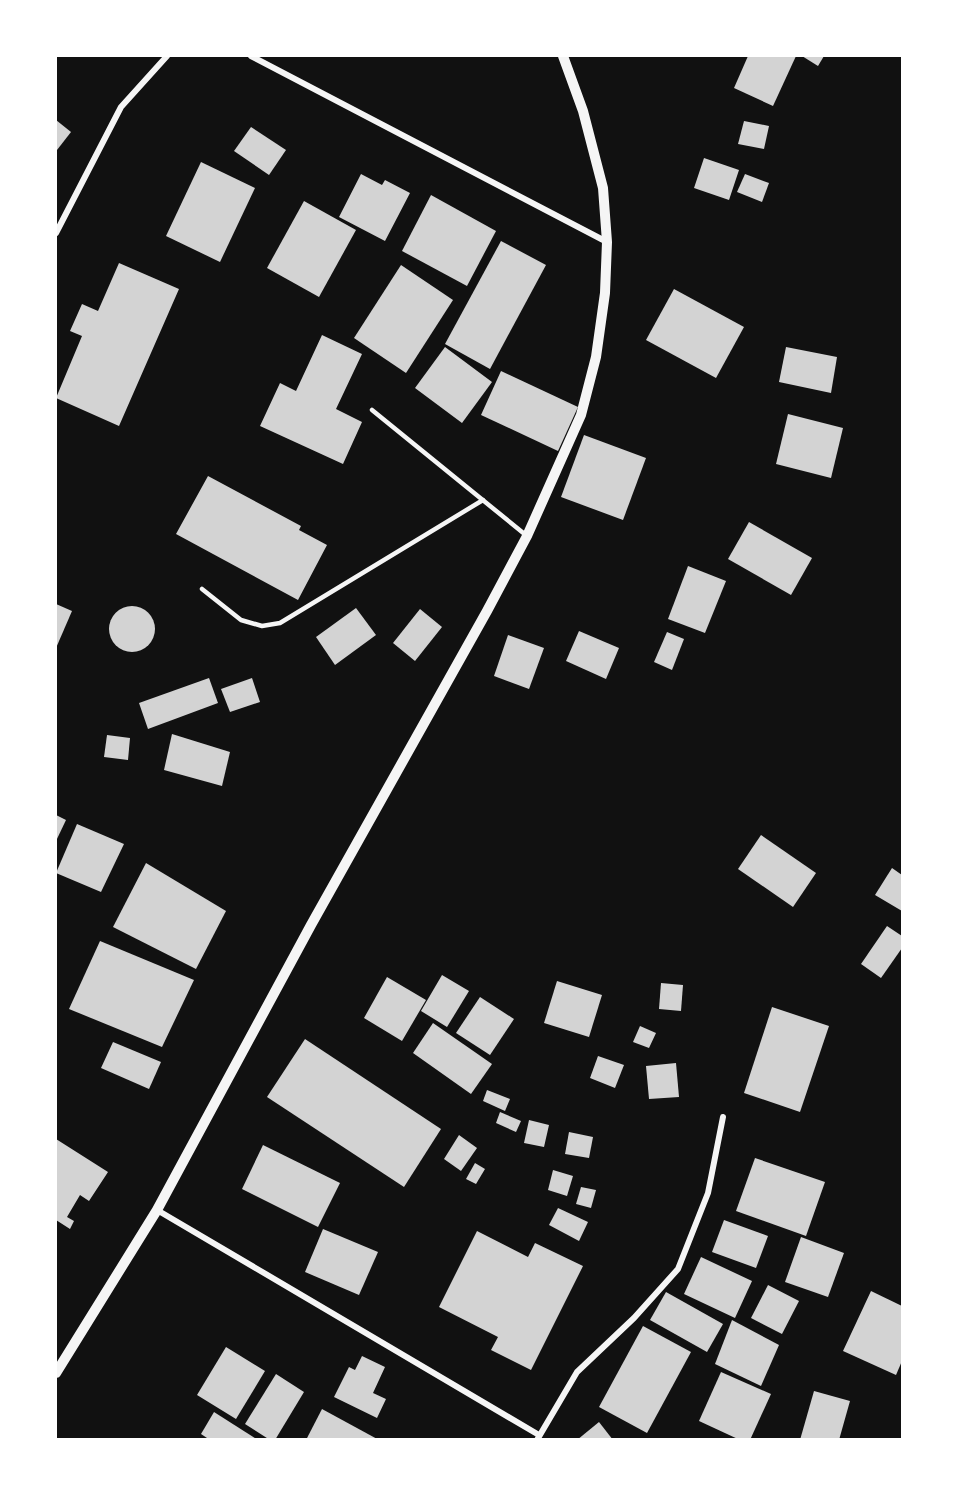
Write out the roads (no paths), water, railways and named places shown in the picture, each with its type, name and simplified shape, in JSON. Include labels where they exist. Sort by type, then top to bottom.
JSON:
[{"type":"street","points":[[56,233],[121,107],[167,56]]},
{"type":"street","points":[[251,56],[607,242]]},
{"type":"street","points":[[56,1373],[157,1210],[311,925],[395,777],[527,536],[581,415],[596,357],[605,293],[607,242],[603,188],[583,111],[563,56]]},
{"type":"street","points":[[157,1210],[538,1437],[577,1372],[634,1318],[678,1269],[708,1193],[723,1117]]},
{"type":"lane","points":[[372,410],[527,536]]},
{"type":"lane","points":[[202,589],[241,620],[262,626],[280,623],[483,500]]}]
